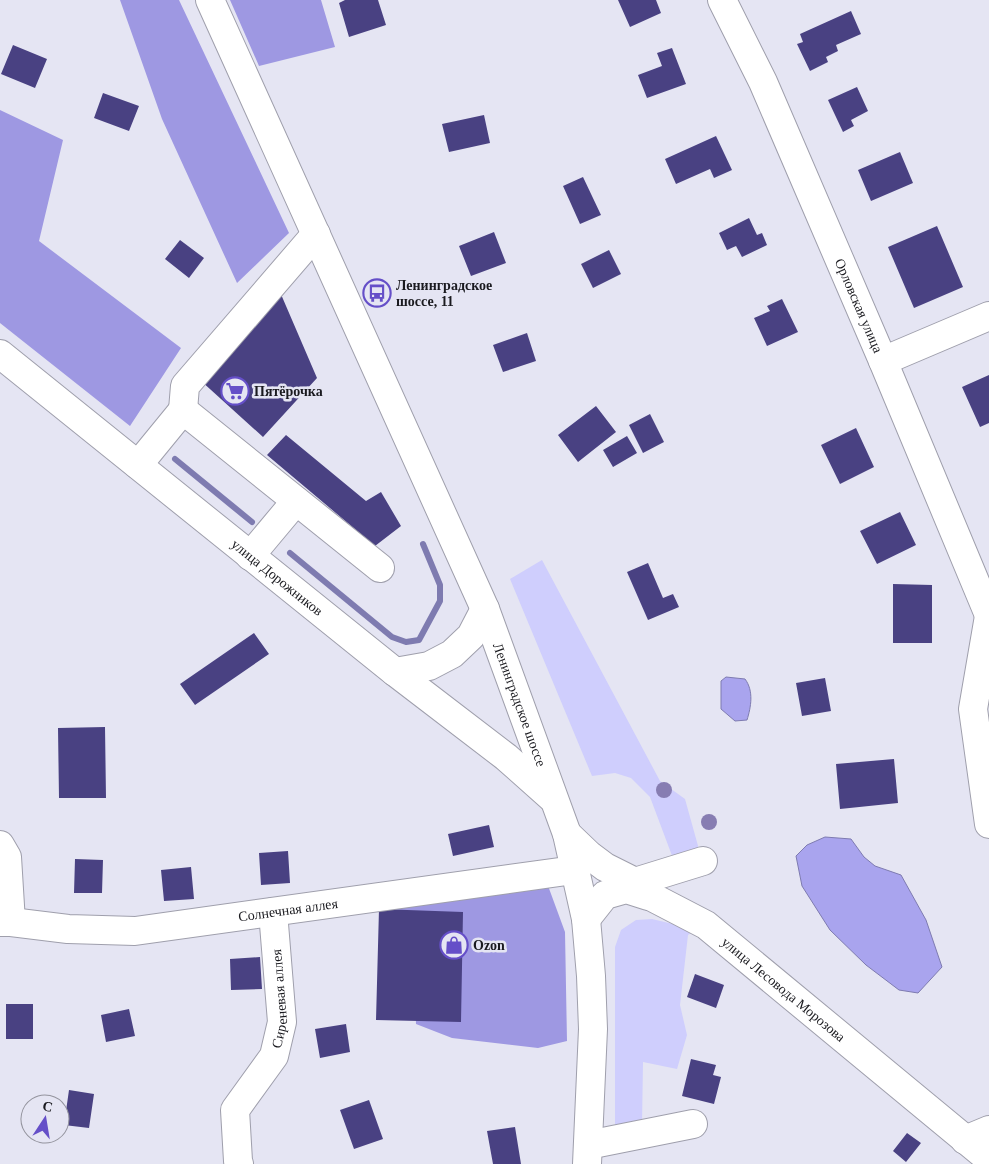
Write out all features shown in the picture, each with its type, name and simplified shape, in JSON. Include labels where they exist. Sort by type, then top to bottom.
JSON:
[{"type":"street","name":"Ленинградское шоссе","points":[[210,0],[485,609],[567,834],[586,920],[591,976],[593,1029],[588,1155]]},
{"type":"street","name":"Орловская улица","points":[[722,0],[763,82],[883,361],[989,615]]},
{"type":"street","points":[[138,465],[182,410],[185,386],[316,234]]},
{"type":"street","points":[[883,361],[989,316]]},
{"type":"street","name":"улица Дорожников","points":[[0,354],[395,672],[506,757],[554,800]]},
{"type":"street","points":[[182,410],[380,568]]},
{"type":"street","points":[[250,556],[296,501]]},
{"type":"street","points":[[395,672],[429,666],[452,654],[471,636],[485,609]]},
{"type":"street","points":[[989,615],[973,709],[989,824]]},
{"type":"street","name":"улица Лесовода Морозова","points":[[567,834],[605,867],[706,925],[977,1135],[989,1159]]},
{"type":"street","points":[[0,845],[7,856],[5,922]]},
{"type":"street","points":[[586,920],[605,895],[626,889],[645,890],[702,861]]},
{"type":"street","name":"Солнечная аллея","points":[[5,922],[68,929],[135,931],[574,870]]},
{"type":"street","name":"Сиреневая аллея","points":[[239,1164],[235,1110],[274,1056],[282,1022],[273,912]]},
{"type":"street","points":[[588,1155],[693,1124]]},
{"type":"shaded area","points":[[120,0],[179,0],[289,233],[237,283],[162,119]]},
{"type":"shaded area","points":[[230,0],[321,0],[335,47],[259,66]]},
{"type":"shaded area","points":[[0,110],[63,140],[39,241],[181,348],[130,426],[0,323]]},
{"type":"shaded area","points":[[542,560],[660,781],[685,799],[700,853],[674,861],[650,797],[631,778],[615,773],[592,776],[510,579]]},
{"type":"shaded area","points":[[726,677],[745,679],[748,684],[751,699],[747,720],[735,721],[721,709],[721,681]]},
{"type":"shaded area","points":[[825,837],[851,839],[864,857],[875,866],[901,875],[926,920],[942,967],[918,993],[899,990],[866,965],[830,930],[802,886],[796,856],[807,845]]},
{"type":"shaded area","points":[[547,883],[565,932],[567,1041],[538,1048],[452,1038],[416,1024],[415,991],[387,907]]},
{"type":"shaded area","points":[[652,919],[677,925],[692,932],[688,935],[680,1005],[687,1035],[677,1069],[643,1062],[642,1125],[615,1132],[615,947],[621,930],[636,920]]},
{"type":"building","points":[[345,0],[378,0],[386,25],[349,37],[339,3]]},
{"type":"building","points":[[618,0],[656,0],[661,13],[630,27]]},
{"type":"building","points":[[851,11],[861,34],[836,45],[838,51],[826,57],[828,62],[810,71],[797,44],[803,42],[800,34]]},
{"type":"building","points":[[13,45],[47,59],[35,88],[1,74]]},
{"type":"building","points":[[672,48],[686,84],[647,98],[638,75],[662,66],[657,53]]},
{"type":"building","points":[[857,87],[868,111],[851,120],[854,126],[843,132],[828,100]]},
{"type":"building","points":[[103,93],[139,106],[129,131],[94,118]]},
{"type":"building","points":[[484,115],[490,143],[449,152],[442,124]]},
{"type":"building","points":[[716,136],[732,170],[714,178],[710,169],[676,184],[665,159]]},
{"type":"building","points":[[900,152],[913,183],[871,201],[858,170]]},
{"type":"building","points":[[583,177],[601,215],[580,224],[563,186]]},
{"type":"building","points":[[749,218],[757,235],[762,233],[767,245],[742,257],[736,246],[727,250],[719,233]]},
{"type":"building","points":[[937,226],[963,287],[914,308],[888,247]]},
{"type":"building","points":[[494,232],[506,263],[471,276],[459,246]]},
{"type":"building","points":[[180,240],[204,258],[189,278],[165,259]]},
{"type":"building","points":[[609,250],[621,274],[593,288],[581,264]]},
{"type":"building","points":[[280,292],[317,378],[263,437],[200,380]]},
{"type":"building","points":[[782,299],[798,332],[767,346],[754,318],[770,311],[767,306]]},
{"type":"building","points":[[527,333],[536,361],[503,372],[493,345]]},
{"type":"building","points":[[989,375],[989,423],[980,427],[962,387]]},
{"type":"building","points":[[596,406],[616,432],[578,462],[558,435]]},
{"type":"building","points":[[650,414],[664,442],[643,453],[629,425]]},
{"type":"building","points":[[856,428],[874,467],[840,484],[821,445]]},
{"type":"building","points":[[286,435],[366,501],[381,492],[401,526],[375,546],[267,455]]},
{"type":"building","points":[[627,436],[637,453],[613,467],[603,450]]},
{"type":"building","points":[[900,512],[916,545],[877,564],[860,531]]},
{"type":"building","points":[[648,563],[663,598],[673,594],[679,607],[648,620],[627,572]]},
{"type":"building","points":[[893,584],[932,585],[932,643],[893,643]]},
{"type":"building","points":[[254,633],[269,654],[195,705],[180,684]]},
{"type":"building","points":[[825,678],[831,711],[802,716],[796,683]]},
{"type":"building","points":[[105,727],[106,798],[59,798],[58,728]]},
{"type":"building","points":[[894,759],[898,803],[840,809],[836,764]]},
{"type":"building","points":[[489,825],[494,847],[453,856],[448,834]]},
{"type":"building","points":[[288,851],[290,883],[261,885],[259,853]]},
{"type":"building","points":[[75,859],[103,860],[102,893],[74,893]]},
{"type":"building","points":[[191,867],[194,899],[164,901],[161,870]]},
{"type":"building","points":[[379,909],[463,912],[461,1022],[376,1020]]},
{"type":"building","points":[[260,957],[262,989],[231,990],[230,959]]},
{"type":"building","points":[[695,974],[724,985],[716,1008],[687,997]]},
{"type":"building","points":[[6,1004],[33,1004],[33,1039],[6,1039]]},
{"type":"building","points":[[129,1009],[135,1036],[106,1042],[101,1015]]},
{"type":"building","points":[[346,1024],[350,1052],[320,1058],[315,1029]]},
{"type":"building","points":[[691,1059],[716,1065],[713,1075],[721,1077],[714,1104],[682,1096]]},
{"type":"building","points":[[69,1090],[94,1094],[89,1128],[70,1126],[70,1094],[68,1094]]},
{"type":"building","points":[[369,1100],[383,1139],[354,1149],[340,1110]]},
{"type":"building","points":[[515,1127],[521,1164],[493,1164],[487,1131]]},
{"type":"building","points":[[907,1133],[921,1143],[906,1162],[893,1151]]},
{"type":"waterway","points":[[175,459],[252,522]]},
{"type":"waterway","points":[[290,553],[392,637],[406,642],[419,640],[440,601],[440,585],[423,544]]},
{"type":"place","name":"Ленинградское шоссе, 11","points":[[377,293]]},
{"type":"place","name":"Пятёрочка","points":[[235,391]]},
{"type":"place","name":"Ozon","points":[[454,945]]}]
